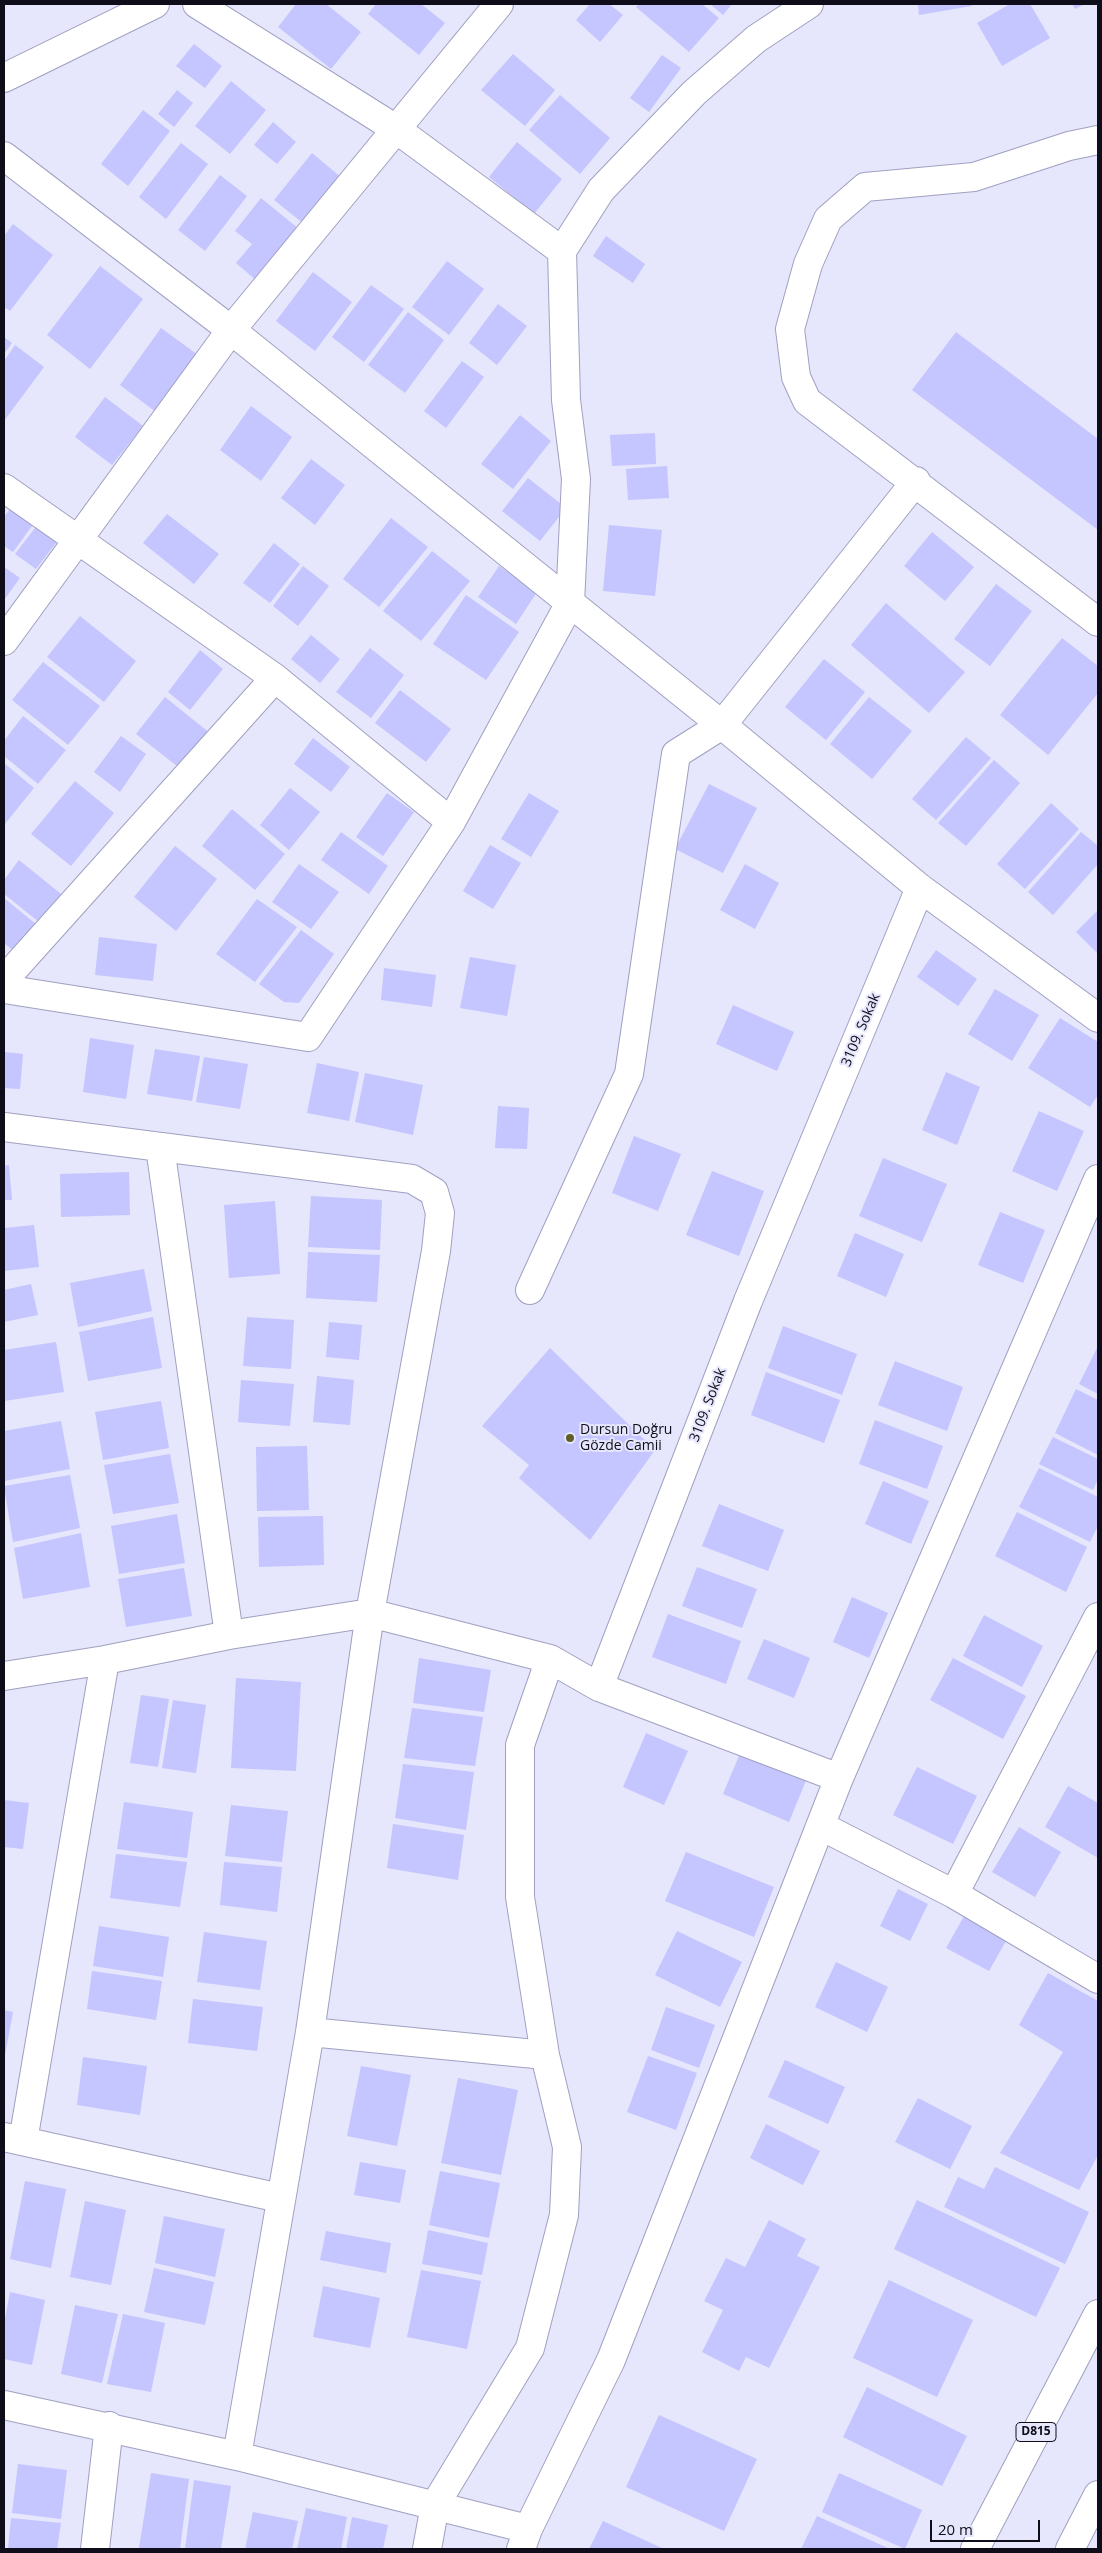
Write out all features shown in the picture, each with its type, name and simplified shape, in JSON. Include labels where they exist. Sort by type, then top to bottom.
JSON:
[{"type":"main road","points":[[4,78],[155,4]]},
{"type":"main road","points":[[198,4],[396,129],[562,252]]},
{"type":"main road","points":[[4,641],[231,330],[499,4]]},
{"type":"main road","points":[[4,989],[308,1037],[451,822],[570,603],[576,479],[566,400],[562,252],[601,190],[694,93],[756,39],[809,4]]},
{"type":"main road","points":[[1098,140],[1069,146],[974,177],[865,187],[828,219],[808,264],[790,329],[796,377],[807,400],[916,481],[1098,622]]},
{"type":"main road","points":[[4,156],[231,330],[722,724],[920,888],[1098,1018]]},
{"type":"main road","points":[[530,1290],[629,1074],[676,754],[722,724],[916,481]]},
{"type":"main road","points":[[4,488],[275,678],[451,822]]},
{"type":"main road","points":[[4,980],[275,678]]},
{"type":"main road","name":"3109. Sokak","points":[[599,1686],[748,1301],[920,888]]},
{"type":"main road","points":[[4,1127],[412,1179],[434,1192],[440,1213],[436,1251],[370,1613],[310,2032],[237,2456]]},
{"type":"main road","points":[[160,1147],[229,1635]]},
{"type":"main road","points":[[4,2405],[109,2426],[435,2506],[524,2539],[611,2360],[822,1826],[839,1778],[1098,1179]]},
{"type":"main road","points":[[4,1676],[105,1660],[229,1635],[370,1613],[550,1659],[599,1686],[839,1778]]},
{"type":"main road","points":[[954,1894],[1098,1617]]},
{"type":"main road","points":[[427,2549],[435,2506],[530,2348],[564,2216],[567,2147],[545,2055],[520,1897],[520,1745],[550,1659]]},
{"type":"main road","points":[[105,1660],[14,2139],[280,2198]]},
{"type":"main road","points":[[822,1826],[954,1894],[1098,1979]]},
{"type":"main road","points":[[310,2032],[545,2055]]},
{"type":"main road","name":"D815","points":[[974,2549],[1098,2314]]},
{"type":"main road","points":[[95,2549],[109,2426]]},
{"type":"main road","points":[[1070,2549],[1098,2495]]},
{"type":"building","points":[[296,4],[326,4],[361,32],[331,69],[278,27]]},
{"type":"building","points":[[376,4],[421,4],[445,23],[419,55],[368,14]]},
{"type":"building","points":[[590,4],[609,4],[623,15],[600,42],[576,20]]},
{"type":"building","points":[[639,4],[702,4],[719,18],[689,52],[636,7]]},
{"type":"building","points":[[710,4],[732,4],[723,15]]},
{"type":"building","points":[[918,4],[971,4],[972,6],[919,15]]},
{"type":"building","points":[[1010,4],[1030,4],[1050,38],[1002,66],[977,23]]},
{"type":"building","points":[[1072,4],[1085,4],[1075,9]]},
{"type":"building","points":[[194,44],[222,66],[205,88],[176,66]]},
{"type":"building","points":[[513,54],[555,90],[525,126],[481,90]]},
{"type":"building","points":[[662,55],[681,68],[649,112],[630,98]]},
{"type":"building","points":[[231,81],[266,110],[230,154],[195,126]]},
{"type":"building","points":[[177,90],[193,103],[174,127],[158,114]]},
{"type":"building","points":[[560,95],[610,138],[580,174],[529,130]]},
{"type":"building","points":[[143,110],[170,131],[128,186],[101,164]]},
{"type":"building","points":[[273,122],[296,142],[277,164],[254,145]]},
{"type":"building","points":[[517,142],[562,179],[534,214],[489,177]]},
{"type":"building","points":[[181,143],[208,164],[166,219],[139,197]]},
{"type":"building","points":[[312,153],[342,178],[304,224],[274,200]]},
{"type":"building","points":[[220,175],[247,196],[205,251],[178,230]]},
{"type":"building","points":[[261,198],[299,229],[257,281],[236,263],[252,244],[235,231]]},
{"type":"building","points":[[13,224],[53,255],[10,311],[4,307],[4,236]]},
{"type":"building","points":[[606,236],[645,264],[633,283],[593,256]]},
{"type":"building","points":[[447,261],[484,289],[449,335],[412,307]]},
{"type":"building","points":[[100,266],[143,299],[90,369],[47,335]]},
{"type":"building","points":[[313,272],[352,302],[315,351],[276,321]]},
{"type":"building","points":[[371,285],[404,309],[364,362],[332,337]]},
{"type":"building","points":[[498,304],[527,326],[497,365],[469,343]]},
{"type":"building","points":[[408,312],[444,340],[405,393],[368,365]]},
{"type":"building","points":[[161,328],[198,355],[156,412],[120,385]]},
{"type":"building","points":[[956,332],[1098,439],[1098,530],[912,390]]},
{"type":"building","points":[[4,337],[12,343],[4,354]]},
{"type":"building","points":[[15,345],[44,367],[4,421],[4,361]]},
{"type":"building","points":[[462,361],[484,377],[446,428],[424,411]]},
{"type":"building","points":[[105,397],[143,426],[112,465],[75,437]]},
{"type":"building","points":[[251,406],[292,437],[261,481],[220,450]]},
{"type":"building","points":[[520,415],[551,441],[513,489],[481,464]]},
{"type":"building","points":[[655,433],[656,464],[612,466],[610,435]]},
{"type":"building","points":[[311,459],[345,485],[315,525],[281,498]]},
{"type":"building","points":[[667,466],[669,498],[628,500],[626,469]]},
{"type":"building","points":[[528,478],[566,508],[540,541],[502,511]]},
{"type":"building","points":[[13,505],[35,522],[13,552],[4,546],[4,517]]},
{"type":"building","points":[[167,514],[219,554],[194,584],[143,543]]},
{"type":"building","points":[[391,518],[428,547],[379,607],[343,579]]},
{"type":"building","points":[[38,524],[59,539],[36,569],[15,554]]},
{"type":"building","points":[[609,525],[662,530],[655,596],[603,591]]},
{"type":"building","points":[[932,532],[974,567],[945,601],[904,566]]},
{"type":"building","points":[[274,543],[300,564],[270,603],[243,583]]},
{"type":"building","points":[[432,551],[470,581],[421,641],[383,611]]},
{"type":"building","points":[[303,566],[329,586],[298,626],[273,606]]},
{"type":"building","points":[[499,566],[537,592],[516,624],[478,597]]},
{"type":"building","points":[[4,567],[20,578],[4,600]]},
{"type":"building","points":[[996,584],[1032,611],[990,666],[954,639]]},
{"type":"building","points":[[466,595],[519,632],[486,680],[433,644]]},
{"type":"building","points":[[886,603],[965,672],[929,713],[851,645]]},
{"type":"building","points":[[80,616],[136,661],[104,702],[47,657]]},
{"type":"building","points":[[311,635],[340,659],[320,683],[291,659]]},
{"type":"building","points":[[1062,638],[1098,666],[1098,693],[1048,755],[1000,715]]},
{"type":"building","points":[[370,648],[404,675],[371,718],[336,692]]},
{"type":"building","points":[[200,650],[223,669],[190,710],[168,692]]},
{"type":"building","points":[[824,659],[865,692],[826,740],[785,707]]},
{"type":"building","points":[[43,662],[100,706],[68,745],[12,700]]},
{"type":"building","points":[[400,690],[451,729],[426,762],[375,723]]},
{"type":"building","points":[[165,697],[211,734],[182,770],[136,734]]},
{"type":"building","points":[[869,697],[912,731],[872,779],[830,744]]},
{"type":"building","points":[[23,716],[66,750],[38,784],[4,756],[4,741]]},
{"type":"building","points":[[121,736],[146,754],[120,792],[94,772]]},
{"type":"building","points":[[966,737],[991,758],[936,820],[912,799]]},
{"type":"building","points":[[313,738],[350,767],[331,792],[294,764]]},
{"type":"building","points":[[994,760],[1020,783],[966,846],[938,823]]},
{"type":"building","points":[[4,763],[34,788],[4,825]]},
{"type":"building","points":[[75,781],[114,813],[71,866],[31,834]]},
{"type":"building","points":[[709,784],[757,808],[723,873],[675,849]]},
{"type":"building","points":[[290,788],[320,812],[289,850],[260,825]]},
{"type":"building","points":[[387,793],[414,812],[383,856],[356,837]]},
{"type":"building","points":[[529,793],[559,811],[531,857],[501,839]]},
{"type":"building","points":[[1051,803],[1079,829],[1025,889],[997,864]]},
{"type":"building","points":[[232,809],[285,854],[255,890],[202,846]]},
{"type":"building","points":[[341,832],[388,866],[369,894],[321,860]]},
{"type":"building","points":[[1081,832],[1098,846],[1098,864],[1053,915],[1028,892]]},
{"type":"building","points":[[490,845],[521,863],[493,909],[463,891]]},
{"type":"building","points":[[175,846],[217,879],[176,931],[134,897]]},
{"type":"building","points":[[19,860],[66,898],[44,926],[4,894],[4,880]]},
{"type":"building","points":[[299,864],[339,892],[311,929],[272,902]]},
{"type":"building","points":[[745,864],[779,883],[755,929],[720,910]]},
{"type":"building","points":[[4,898],[42,929],[20,956],[4,943]]},
{"type":"building","points":[[257,899],[297,927],[255,982],[216,954]]},
{"type":"building","points":[[1098,910],[1098,954],[1076,932]]},
{"type":"building","points":[[301,930],[334,954],[299,1003],[284,1002],[259,984]]},
{"type":"building","points":[[99,937],[157,944],[153,981],[95,975]]},
{"type":"building","points":[[936,950],[977,979],[958,1006],[917,977]]},
{"type":"building","points":[[470,957],[516,965],[507,1016],[460,1008]]},
{"type":"building","points":[[384,968],[436,975],[432,1007],[381,1000]]},
{"type":"building","points":[[995,989],[1039,1015],[1012,1061],[968,1034]]},
{"type":"building","points":[[733,1005],[794,1032],[777,1071],[716,1044]]},
{"type":"building","points":[[1060,1018],[1098,1042],[1098,1095],[1090,1107],[1028,1068]]},
{"type":"building","points":[[90,1038],[134,1045],[126,1099],[83,1092]]},
{"type":"building","points":[[155,1049],[200,1056],[192,1101],[147,1094]]},
{"type":"building","points":[[4,1052],[23,1054],[20,1089],[4,1088]]},
{"type":"building","points":[[204,1057],[248,1064],[240,1109],[196,1102]]},
{"type":"building","points":[[317,1063],[359,1072],[349,1121],[307,1113]]},
{"type":"building","points":[[946,1072],[980,1087],[957,1145],[922,1130]]},
{"type":"building","points":[[365,1073],[423,1085],[413,1135],[355,1122]]},
{"type":"building","points":[[498,1106],[529,1108],[527,1149],[495,1148]]},
{"type":"building","points":[[1039,1111],[1084,1131],[1057,1191],[1012,1171]]},
{"type":"building","points":[[634,1136],[681,1154],[658,1211],[612,1193]]},
{"type":"building","points":[[883,1158],[947,1184],[922,1242],[859,1216]]},
{"type":"building","points":[[9,1165],[12,1200],[4,1200],[4,1166]]},
{"type":"building","points":[[712,1171],[764,1191],[739,1256],[686,1235]]},
{"type":"building","points":[[129,1172],[130,1215],[61,1217],[60,1174]]},
{"type":"building","points":[[311,1196],[382,1200],[380,1250],[308,1247]]},
{"type":"building","points":[[275,1201],[280,1274],[229,1278],[224,1205]]},
{"type":"building","points":[[1000,1212],[1045,1230],[1023,1283],[978,1265]]},
{"type":"building","points":[[34,1225],[39,1267],[4,1271],[4,1228]]},
{"type":"building","points":[[855,1233],[904,1254],[886,1297],[837,1276]]},
{"type":"building","points":[[308,1252],[380,1255],[377,1302],[306,1298]]},
{"type":"building","points":[[144,1269],[152,1311],[78,1327],[70,1283]]},
{"type":"building","points":[[31,1284],[38,1315],[4,1322],[4,1290]]},
{"type":"building","points":[[153,1317],[162,1368],[88,1381],[79,1332]]},
{"type":"building","points":[[247,1317],[294,1320],[291,1369],[243,1366]]},
{"type":"building","points":[[329,1322],[362,1325],[359,1360],[326,1357]]},
{"type":"building","points":[[783,1326],[857,1354],[842,1395],[768,1368]]},
{"type":"building","points":[[56,1342],[64,1392],[4,1401],[4,1350]]},
{"type":"building","points":[[1098,1346],[1098,1394],[1079,1384]]},
{"type":"building","name":"Dursun Doğru Gözde Camii","points":[[550,1348],[655,1450],[590,1540],[519,1478],[529,1465],[482,1426]]},
{"type":"building","points":[[895,1361],[963,1387],[947,1431],[878,1405]]},
{"type":"building","points":[[766,1372],[840,1400],[824,1443],[751,1415]]},
{"type":"building","points":[[317,1376],[354,1380],[350,1425],[313,1422]]},
{"type":"building","points":[[241,1380],[294,1384],[290,1426],[238,1422]]},
{"type":"building","points":[[1076,1389],[1098,1400],[1098,1455],[1055,1433]]},
{"type":"building","points":[[161,1401],[169,1448],[103,1460],[95,1412]]},
{"type":"building","points":[[875,1420],[943,1446],[927,1489],[859,1464]]},
{"type":"building","points":[[61,1421],[70,1469],[4,1481],[4,1431]]},
{"type":"building","points":[[1053,1437],[1098,1459],[1098,1479],[1093,1490],[1039,1464]]},
{"type":"building","points":[[307,1446],[309,1510],[257,1511],[256,1447]]},
{"type":"building","points":[[170,1454],[179,1503],[113,1514],[104,1465]]},
{"type":"building","points":[[1039,1468],[1098,1497],[1098,1526],[1090,1542],[1019,1507]]},
{"type":"building","points":[[70,1475],[80,1528],[13,1542],[4,1486]]},
{"type":"building","points":[[883,1481],[929,1501],[911,1544],[865,1524]]},
{"type":"building","points":[[719,1504],[784,1530],[768,1571],[702,1546]]},
{"type":"building","points":[[1017,1512],[1087,1547],[1066,1592],[995,1556]]},
{"type":"building","points":[[177,1514],[185,1563],[119,1574],[111,1526]]},
{"type":"building","points":[[323,1516],[324,1565],[259,1567],[258,1517]]},
{"type":"building","points":[[81,1533],[90,1587],[23,1599],[14,1548]]},
{"type":"building","points":[[697,1567],[757,1589],[742,1628],[682,1606]]},
{"type":"building","points":[[184,1568],[192,1616],[126,1627],[118,1579]]},
{"type":"building","points":[[852,1597],[888,1613],[869,1658],[833,1642]]},
{"type":"building","points":[[668,1614],[741,1641],[726,1684],[652,1657]]},
{"type":"building","points":[[984,1615],[1043,1646],[1022,1687],[963,1656]]},
{"type":"building","points":[[764,1639],[810,1658],[794,1698],[747,1679]]},
{"type":"building","points":[[419,1658],[491,1670],[484,1712],[413,1703]]},
{"type":"building","points":[[953,1658],[1026,1696],[1003,1739],[930,1700]]},
{"type":"building","points":[[236,1678],[301,1682],[296,1771],[231,1768]]},
{"type":"building","points":[[141,1695],[169,1699],[158,1767],[130,1763]]},
{"type":"building","points":[[173,1700],[206,1705],[196,1773],[162,1768]]},
{"type":"building","points":[[412,1708],[483,1717],[475,1766],[404,1758]]},
{"type":"building","points":[[646,1733],[688,1751],[664,1805],[623,1787]]},
{"type":"building","points":[[741,1751],[807,1778],[789,1822],[723,1794]]},
{"type":"building","points":[[403,1764],[474,1772],[466,1830],[395,1818]]},
{"type":"building","points":[[917,1767],[977,1796],[953,1844],[893,1815]]},
{"type":"building","points":[[1068,1786],[1098,1803],[1098,1858],[1045,1827]]},
{"type":"building","points":[[4,1800],[29,1803],[23,1849],[4,1847]]},
{"type":"building","points":[[124,1802],[193,1812],[187,1858],[117,1849]]},
{"type":"building","points":[[231,1805],[288,1811],[282,1862],[225,1856]]},
{"type":"building","points":[[393,1824],[464,1835],[458,1880],[387,1868]]},
{"type":"building","points":[[1019,1827],[1061,1852],[1035,1897],[992,1872]]},
{"type":"building","points":[[686,1852],[774,1887],[754,1937],[665,1901]]},
{"type":"building","points":[[116,1854],[187,1862],[180,1907],[110,1898]]},
{"type":"building","points":[[224,1862],[282,1867],[277,1912],[220,1905]]},
{"type":"building","points":[[898,1889],[928,1904],[910,1941],[880,1926]]},
{"type":"building","points":[[967,1911],[1010,1934],[989,1971],[946,1948]]},
{"type":"building","points":[[99,1926],[169,1937],[163,1977],[93,1966]]},
{"type":"building","points":[[677,1931],[742,1962],[720,2007],[655,1975]]},
{"type":"building","points":[[204,1932],[267,1941],[260,1990],[197,1982]]},
{"type":"building","points":[[836,1962],[888,1987],[867,2032],[815,2007]]},
{"type":"building","points":[[92,1971],[162,1981],[156,2020],[87,2009]]},
{"type":"building","points":[[1048,1973],[1098,2001],[1098,2155],[1079,2190],[1000,2153],[1063,2052],[1019,2025]]},
{"type":"building","points":[[193,1999],[263,2007],[257,2051],[188,2043]]},
{"type":"building","points":[[666,2007],[715,2025],[699,2068],[651,2050]]},
{"type":"building","points":[[4,2010],[13,2012],[5,2055],[4,2055]]},
{"type":"building","points":[[648,2056],[697,2073],[676,2130],[627,2112]]},
{"type":"building","points":[[83,2057],[147,2066],[140,2115],[77,2105]]},
{"type":"building","points":[[785,2060],[845,2087],[828,2124],[768,2097]]},
{"type":"building","points":[[361,2066],[411,2075],[397,2146],[347,2136]]},
{"type":"building","points":[[458,2078],[518,2090],[501,2175],[441,2163]]},
{"type":"building","points":[[918,2098],[972,2126],[950,2169],[895,2142]]},
{"type":"building","points":[[766,2124],[820,2151],[803,2185],[750,2158]]},
{"type":"building","points":[[360,2162],[406,2170],[400,2203],[354,2195]]},
{"type":"building","points":[[995,2167],[1089,2212],[1065,2264],[944,2207],[958,2177],[984,2189]]},
{"type":"building","points":[[440,2171],[500,2183],[489,2238],[429,2225]]},
{"type":"building","points":[[25,2181],[66,2189],[51,2268],[10,2259]]},
{"type":"building","points":[[917,2200],[1060,2268],[1036,2317],[894,2249]]},
{"type":"building","points":[[85,2201],[126,2210],[111,2285],[70,2277]]},
{"type":"building","points":[[164,2216],[225,2229],[215,2277],[155,2263]]},
{"type":"building","points":[[769,2220],[806,2239],[797,2256],[820,2267],[769,2368],[746,2357],[739,2371],[702,2352],[723,2310],[704,2301],[726,2258],[745,2267]]},
{"type":"building","points":[[428,2230],[488,2243],[482,2275],[422,2264]]},
{"type":"building","points":[[326,2231],[391,2243],[386,2273],[320,2260]]},
{"type":"building","points":[[154,2268],[214,2282],[205,2325],[144,2312]]},
{"type":"building","points":[[421,2270],[481,2281],[467,2349],[407,2337]]},
{"type":"building","points":[[889,2280],[973,2320],[937,2397],[853,2358]]},
{"type":"building","points":[[323,2286],[380,2298],[370,2348],[313,2337]]},
{"type":"building","points":[[10,2292],[45,2300],[32,2365],[4,2359],[4,2324]]},
{"type":"building","points":[[75,2305],[118,2314],[102,2383],[61,2374]]},
{"type":"building","points":[[123,2314],[165,2323],[151,2392],[107,2384]]},
{"type":"building","points":[[867,2387],[967,2436],[942,2486],[843,2437]]},
{"type":"building","points":[[659,2415],[757,2459],[724,2531],[626,2487]]},
{"type":"building","points":[[18,2464],[67,2470],[61,2519],[12,2513]]},
{"type":"building","points":[[151,2473],[189,2479],[180,2549],[139,2548]]},
{"type":"building","points":[[839,2473],[922,2510],[905,2549],[822,2512]]},
{"type":"building","points":[[194,2480],[231,2486],[221,2549],[185,2549]]},
{"type":"building","points":[[306,2508],[347,2517],[341,2549],[297,2549]]},
{"type":"building","points":[[253,2512],[298,2521],[292,2549],[245,2549]]},
{"type":"building","points":[[817,2516],[890,2549],[801,2549]]},
{"type":"building","points":[[352,2517],[388,2525],[383,2549],[346,2549]]},
{"type":"building","points":[[11,2518],[61,2523],[57,2549],[8,2549]]},
{"type":"building","points":[[603,2521],[664,2549],[589,2549]]},
{"type":"place","name":"Dursun Doğru Gözde Camii","points":[[570,1438]]}]
